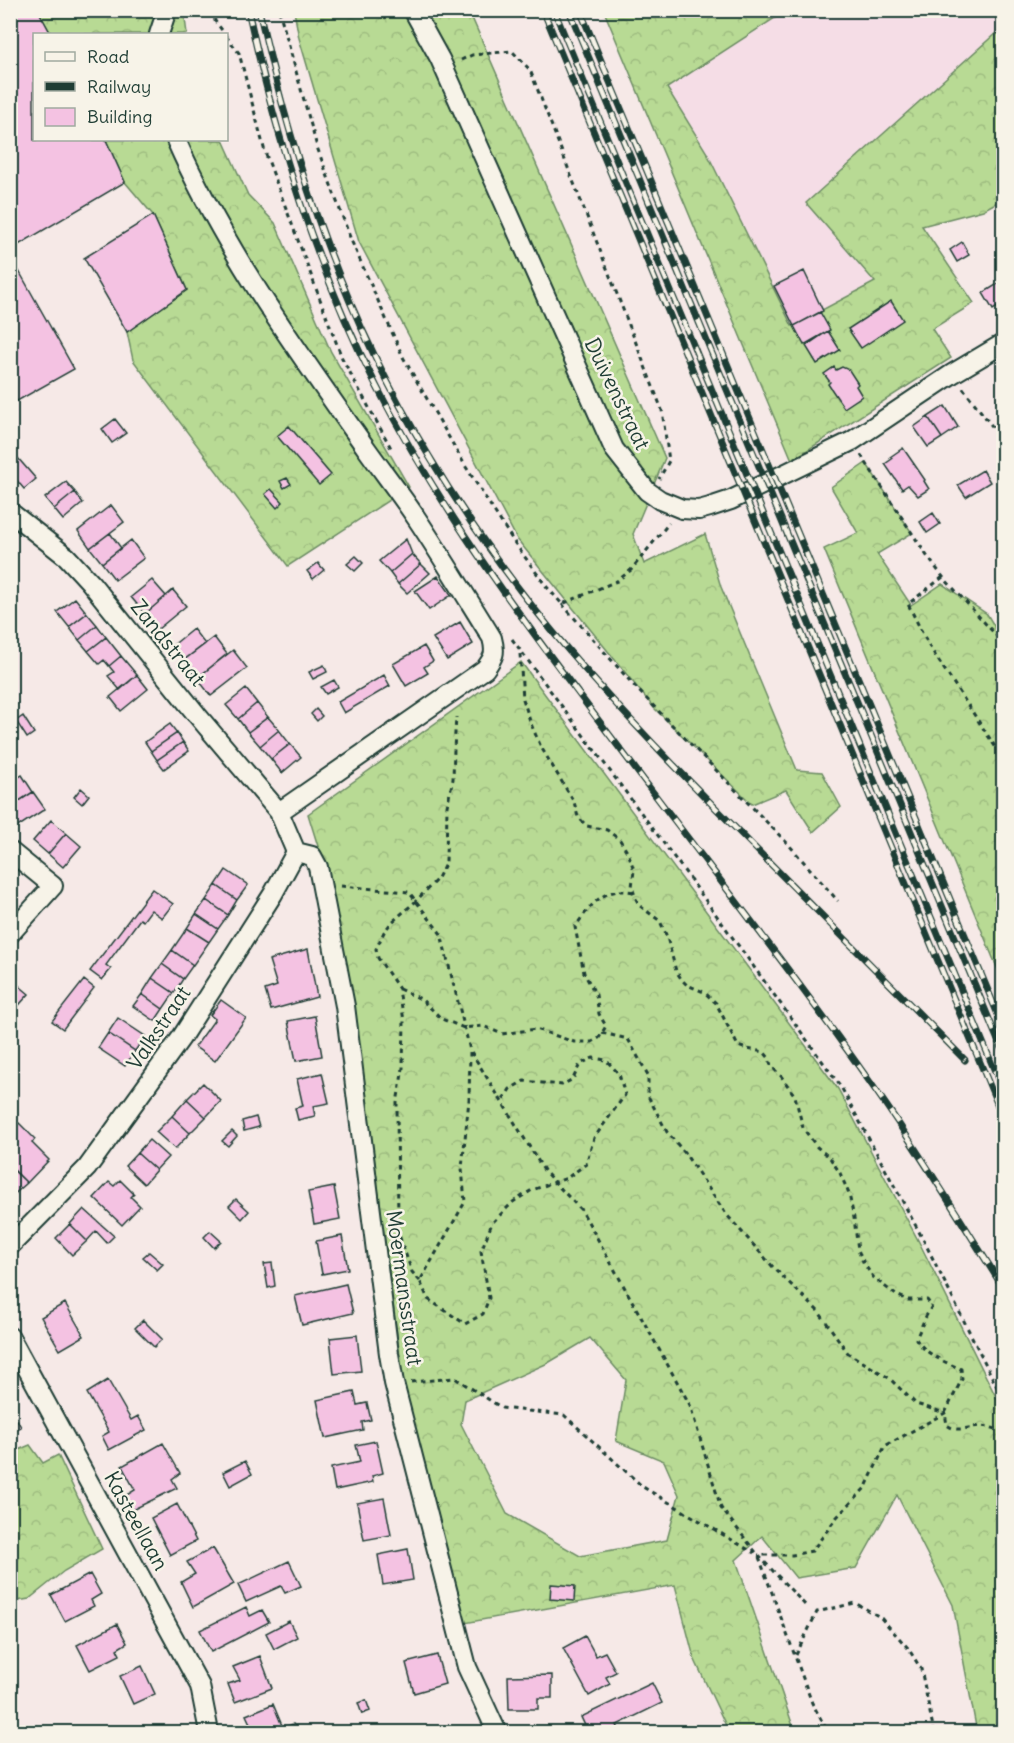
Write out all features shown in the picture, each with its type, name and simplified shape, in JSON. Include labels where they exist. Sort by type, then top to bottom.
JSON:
[{"type":"street","points":[[159,33],[168,10]]},
{"type":"street","name":"Duivenstraat","points":[[413,10],[444,68],[614,449],[647,491],[660,500],[682,509]]},
{"type":"street","points":[[176,141],[203,197],[248,275],[416,518],[492,638],[495,647],[494,657],[485,669],[279,812],[296,852]]},
{"type":"street","points":[[682,509],[699,510],[731,500],[852,441],[952,374],[1004,343]]},
{"type":"street","name":"Zandstraat","points":[[10,512],[67,557],[90,582],[279,812]]},
{"type":"street","points":[[10,851],[53,886],[10,934]]},
{"type":"street","name":"Moermansstraat","points":[[296,852],[312,856],[318,867],[345,1006],[394,1383],[467,1667],[497,1732]]},
{"type":"street","name":"Valkstraat","points":[[10,1246],[87,1168],[181,1038],[273,894],[296,852]]},
{"type":"street","name":"Kasteellaan","points":[[10,1337],[200,1686],[210,1732]]},
{"type":"path","points":[[213,10],[215,21],[224,33]]},
{"type":"path","points":[[279,10],[321,157],[351,240],[403,357],[466,467],[514,543],[562,604],[637,689],[789,844],[838,902]]},
{"type":"path","points":[[228,38],[239,53],[265,152],[342,358],[385,438]]},
{"type":"path","points":[[444,68],[472,55],[512,51],[530,70],[662,410],[669,461],[650,493]]},
{"type":"path","points":[[952,374],[1004,442]]},
{"type":"path","points":[[852,441],[927,556],[1004,644]]},
{"type":"path","points":[[562,604],[617,581],[631,570],[682,509]]},
{"type":"path","points":[[943,577],[909,604],[929,646],[1004,760]]},
{"type":"path","points":[[394,1383],[455,1378],[502,1408],[564,1415],[643,1487],[758,1555],[792,1555],[812,1551],[837,1517],[866,1487],[885,1446],[945,1413],[962,1378],[961,1369],[927,1352],[916,1340],[932,1306],[927,1300],[908,1300],[896,1295],[874,1278],[864,1264],[858,1250],[849,1194],[840,1173],[830,1158],[817,1147],[803,1128],[795,1096],[771,1066],[769,1058],[764,1052],[738,1046],[716,1003],[704,992],[687,985],[676,971],[660,921],[640,906],[634,892],[632,887],[634,870],[629,855],[620,840],[607,830],[586,826],[578,817],[574,802],[542,747],[523,699],[520,652],[685,872],[841,1087],[924,1241],[1004,1401]]},
{"type":"path","points":[[456,717],[453,779],[447,806],[446,862],[438,878],[391,923],[376,949],[378,958],[399,989],[404,1021],[403,1068],[397,1103],[398,1232],[412,1272],[420,1281],[428,1299],[465,1324],[483,1314],[489,1298],[481,1251],[492,1223],[513,1202],[532,1190],[567,1178],[586,1164],[594,1138],[625,1095],[619,1074],[606,1060],[592,1058],[580,1064],[573,1078],[562,1085],[524,1081],[510,1089],[502,1102]]},
{"type":"path","points":[[321,886],[354,886],[409,892],[441,934],[470,1050],[545,1172],[582,1211],[690,1405],[721,1508],[758,1555],[806,1606]]},
{"type":"path","points":[[399,989],[421,999],[442,1019],[464,1028],[483,1026],[502,1034],[536,1029],[574,1042],[592,1042],[599,1038],[606,1026],[599,1014],[596,995],[584,973],[575,927],[591,905],[604,894],[623,890],[634,892]]},
{"type":"path","points":[[602,1033],[628,1039],[648,1075],[648,1096],[667,1132],[684,1152],[726,1214],[773,1267],[819,1312],[848,1353],[889,1377],[916,1404],[945,1413]]},
{"type":"path","points":[[420,1281],[465,1202],[462,1168],[469,1100],[470,1050]]},
{"type":"path","points":[[945,1413],[947,1425],[951,1428],[980,1426],[1004,1432]]},
{"type":"path","points":[[758,1555],[812,1703],[828,1732]]},
{"type":"path","points":[[795,1656],[817,1612],[855,1604],[880,1617],[909,1648],[921,1669],[934,1732]]},
{"type":"shaded area","points":[[823,10],[1003,11],[1003,38],[996,33],[806,204],[875,282],[792,327],[707,153],[667,88],[784,12],[815,16]]},
{"type":"green space","points":[[38,11],[184,11],[187,33],[50,33]]},
{"type":"green space","points":[[294,11],[469,11],[665,458],[633,534],[644,564],[705,534],[721,587],[797,770],[822,772],[841,807],[813,832],[786,790],[752,804],[654,708],[517,539],[359,242],[299,38]]},
{"type":"green space","points":[[604,11],[823,11],[815,16],[784,12],[667,88],[707,153],[792,326],[875,282],[806,203],[996,33],[1003,38],[1003,199],[983,210],[922,226],[974,303],[932,329],[951,358],[792,460]]},
{"type":"green space","points":[[106,141],[223,141],[248,195],[275,223],[331,352],[409,487],[288,566],[133,360],[127,332],[187,290],[153,215],[125,182]]},
{"type":"green space","points":[[866,463],[912,533],[877,554],[911,605],[942,584],[987,614],[1003,641],[1003,982],[824,549],[858,533],[831,487]]},
{"type":"green space","points":[[521,662],[838,1089],[919,1242],[1003,1411],[1003,1732],[977,1732],[953,1605],[897,1495],[856,1568],[796,1578],[762,1536],[736,1560],[795,1732],[729,1732],[694,1658],[675,1585],[465,1623],[403,1380],[349,982],[321,856],[308,814]],"holes":[[[590,1338],[626,1380],[616,1441],[664,1461],[679,1495],[667,1540],[580,1556],[507,1514],[461,1424],[465,1400],[548,1363]]]},
{"type":"green space","points":[[30,1445],[43,1463],[58,1455],[102,1549],[64,1571],[29,1599],[11,1602],[11,1453]]},
{"type":"building","points":[[10,10],[38,10],[50,33],[33,33],[33,141],[106,141],[125,182],[10,250]]},
{"type":"building","points":[[153,215],[187,290],[127,332],[84,258]]},
{"type":"building","points":[[962,242],[969,255],[957,262],[950,250]]},
{"type":"building","points":[[10,255],[74,369],[10,405]]},
{"type":"building","points":[[804,271],[823,311],[794,326],[774,286]]},
{"type":"building","points":[[1004,280],[1004,303],[993,310],[983,293]]},
{"type":"building","points":[[891,301],[903,320],[861,348],[848,329]]},
{"type":"building","points":[[820,312],[830,330],[804,345],[794,326]]},
{"type":"building","points":[[828,331],[840,350],[817,364],[806,346]]},
{"type":"building","points":[[834,367],[836,370],[842,367],[849,370],[862,396],[844,408],[824,374]]},
{"type":"building","points":[[945,406],[958,427],[942,438],[928,417]]},
{"type":"building","points":[[928,417],[942,438],[928,447],[914,427]]},
{"type":"building","points":[[115,419],[126,433],[112,443],[102,429]]},
{"type":"building","points":[[289,426],[331,475],[319,485],[277,436]]},
{"type":"building","points":[[903,448],[929,489],[918,496],[908,485],[902,489],[885,464],[892,459],[890,457]]},
{"type":"building","points":[[10,449],[36,479],[24,489],[14,477],[10,480]]},
{"type":"building","points":[[983,470],[990,482],[966,497],[958,485]]},
{"type":"building","points":[[287,478],[291,484],[284,488],[280,481]]},
{"type":"building","points":[[66,482],[75,492],[54,509],[45,498]]},
{"type":"building","points":[[271,489],[283,502],[277,508],[265,494]]},
{"type":"building","points":[[75,492],[83,503],[63,520],[54,509]]},
{"type":"building","points":[[111,505],[124,522],[90,548],[78,531]]},
{"type":"building","points":[[933,513],[940,524],[927,533],[920,522]]},
{"type":"building","points":[[110,533],[121,548],[102,563],[90,548]]},
{"type":"building","points":[[406,539],[412,554],[390,573],[379,561]]},
{"type":"building","points":[[131,540],[144,558],[115,580],[102,563]]},
{"type":"building","points":[[412,554],[421,564],[398,584],[390,573]]},
{"type":"building","points":[[356,556],[363,563],[355,571],[347,564]]},
{"type":"building","points":[[318,563],[324,570],[313,579],[307,571]]},
{"type":"building","points":[[421,564],[430,573],[407,593],[398,584]]},
{"type":"building","points":[[438,576],[452,596],[429,610],[415,591]]},
{"type":"building","points":[[152,580],[166,596],[145,614],[131,597]]},
{"type":"building","points":[[173,590],[186,606],[158,629],[145,614]]},
{"type":"building","points":[[75,598],[87,613],[69,627],[57,612]]},
{"type":"building","points":[[87,613],[97,625],[79,640],[69,627]]},
{"type":"building","points":[[460,622],[473,644],[447,660],[433,638]]},
{"type":"building","points":[[97,625],[106,637],[88,651],[79,640]]},
{"type":"building","points":[[193,629],[205,644],[184,660],[172,646]]},
{"type":"building","points":[[106,637],[121,656],[109,666],[104,660],[99,664],[88,651]]},
{"type":"building","points":[[214,637],[227,654],[197,678],[184,660]]},
{"type":"building","points":[[424,646],[433,661],[424,667],[428,673],[406,686],[393,664]]},
{"type":"building","points":[[233,650],[247,668],[211,696],[197,678]]},
{"type":"building","points":[[121,656],[137,675],[120,690],[108,676],[114,672],[109,666]]},
{"type":"building","points":[[324,665],[327,672],[313,679],[309,672]]},
{"type":"building","points":[[137,675],[148,689],[121,711],[110,697]]},
{"type":"building","points":[[384,675],[390,686],[344,713],[338,702]]},
{"type":"building","points":[[334,680],[338,687],[326,694],[321,687]]},
{"type":"building","points":[[246,689],[257,703],[238,719],[226,705]]},
{"type":"building","points":[[257,703],[268,717],[248,732],[238,719]]},
{"type":"building","points":[[316,709],[322,716],[317,721],[311,714]]},
{"type":"building","points":[[23,716],[34,733],[27,738],[16,721]]},
{"type":"building","points":[[268,717],[279,730],[260,746],[248,732]]},
{"type":"building","points":[[170,724],[177,733],[151,751],[145,742]]},
{"type":"building","points":[[279,730],[290,744],[271,759],[260,746]]},
{"type":"building","points":[[177,733],[183,742],[157,760],[151,751]]},
{"type":"building","points":[[183,742],[189,751],[164,769],[157,760]]},
{"type":"building","points":[[290,744],[301,757],[282,773],[271,759]]},
{"type":"building","points":[[22,775],[33,792],[10,807],[10,783]]},
{"type":"building","points":[[81,788],[89,795],[82,804],[74,797]]},
{"type":"building","points":[[33,792],[45,809],[16,828],[10,819],[10,807]]},
{"type":"building","points":[[51,820],[66,833],[48,854],[33,841]]},
{"type":"building","points":[[66,833],[81,846],[63,867],[48,854]]},
{"type":"building","points":[[226,870],[248,885],[237,900],[216,885]]},
{"type":"building","points":[[216,885],[237,900],[228,915],[206,900]]},
{"type":"building","points":[[152,889],[173,904],[162,918],[151,910],[143,921],[140,919],[106,965],[111,969],[102,980],[90,971]]},
{"type":"building","points":[[206,900],[228,915],[218,929],[196,914]]},
{"type":"building","points":[[196,914],[218,929],[209,942],[187,928]]},
{"type":"building","points":[[187,928],[209,942],[193,965],[172,950]]},
{"type":"building","points":[[308,949],[317,997],[271,1010],[265,990],[277,986],[269,960]]},
{"type":"building","points":[[172,950],[193,965],[183,979],[162,964]]},
{"type":"building","points":[[162,964],[183,979],[174,993],[152,978]]},
{"type":"building","points":[[10,978],[29,994],[10,1015]]},
{"type":"building","points":[[152,978],[174,993],[163,1009],[142,994]]},
{"type":"building","points":[[84,980],[94,988],[63,1029],[52,1021]]},
{"type":"building","points":[[142,994],[163,1009],[155,1021],[133,1006]]},
{"type":"building","points":[[221,1000],[246,1018],[215,1061],[195,1047],[215,1019],[210,1015]]},
{"type":"building","points":[[315,1016],[322,1056],[296,1061],[288,1021]]},
{"type":"building","points":[[118,1018],[145,1036],[135,1051],[108,1033]]},
{"type":"building","points":[[108,1033],[135,1051],[125,1066],[98,1048]]},
{"type":"building","points":[[322,1073],[329,1103],[313,1106],[315,1116],[298,1120],[295,1108],[303,1106],[297,1079]]},
{"type":"building","points":[[203,1083],[221,1101],[206,1117],[187,1099]]},
{"type":"building","points":[[187,1099],[206,1117],[190,1133],[172,1116]]},
{"type":"building","points":[[172,1116],[190,1133],[175,1149],[156,1132]]},
{"type":"building","points":[[256,1117],[259,1127],[244,1131],[242,1121]]},
{"type":"building","points":[[19,1123],[35,1139],[32,1143],[49,1160],[27,1183],[10,1166],[10,1131]]},
{"type":"building","points":[[232,1131],[237,1136],[228,1146],[222,1141]]},
{"type":"building","points":[[149,1140],[168,1157],[156,1170],[137,1153]]},
{"type":"building","points":[[137,1153],[156,1170],[144,1184],[125,1166]]},
{"type":"building","points":[[10,1167],[27,1183],[11,1197],[10,1197]]},
{"type":"building","points":[[120,1180],[134,1194],[131,1197],[140,1206],[122,1225],[94,1198],[109,1182],[114,1186]]},
{"type":"building","points":[[334,1187],[340,1219],[314,1224],[308,1192]]},
{"type":"building","points":[[236,1199],[249,1211],[242,1219],[229,1206]]},
{"type":"building","points":[[84,1209],[114,1236],[107,1243],[96,1231],[87,1241],[70,1224]]},
{"type":"building","points":[[70,1224],[87,1241],[72,1255],[56,1238]]},
{"type":"building","points":[[210,1231],[221,1241],[214,1248],[204,1237]]},
{"type":"building","points":[[342,1236],[348,1269],[322,1274],[316,1241]]},
{"type":"building","points":[[149,1252],[163,1264],[157,1270],[143,1257]]},
{"type":"building","points":[[272,1263],[275,1286],[268,1288],[264,1264]]},
{"type":"building","points":[[346,1284],[353,1313],[302,1325],[295,1296]]},
{"type":"building","points":[[65,1303],[84,1336],[60,1350],[41,1317]]},
{"type":"building","points":[[143,1320],[162,1339],[154,1347],[135,1328]]},
{"type":"building","points":[[357,1335],[361,1371],[334,1374],[330,1338]]},
{"type":"building","points":[[108,1380],[131,1420],[138,1416],[146,1430],[109,1450],[102,1436],[109,1432],[87,1393]]},
{"type":"building","points":[[354,1392],[357,1405],[367,1403],[371,1420],[362,1422],[363,1430],[325,1438],[317,1400]]},
{"type":"building","points":[[10,1407],[21,1427],[10,1433]]},
{"type":"building","points":[[376,1441],[383,1473],[372,1476],[373,1482],[335,1490],[331,1468],[360,1462],[356,1445]]},
{"type":"building","points":[[163,1443],[180,1473],[172,1479],[177,1488],[132,1510],[125,1496],[135,1490],[122,1466]]},
{"type":"building","points":[[245,1461],[252,1474],[230,1486],[223,1472]]},
{"type":"building","points":[[384,1498],[391,1535],[364,1540],[357,1503]]},
{"type":"building","points":[[177,1504],[196,1541],[170,1555],[151,1518]]},
{"type":"building","points":[[213,1548],[234,1584],[193,1607],[181,1582],[195,1574],[187,1562]]},
{"type":"building","points":[[408,1549],[413,1580],[383,1585],[378,1555]]},
{"type":"building","points":[[289,1561],[301,1586],[285,1593],[281,1586],[246,1602],[238,1585]]},
{"type":"building","points":[[90,1574],[101,1594],[91,1600],[94,1606],[65,1621],[51,1595]]},
{"type":"building","points":[[551,1584],[575,1586],[574,1601],[550,1599]]},
{"type":"building","points":[[246,1607],[250,1616],[262,1610],[269,1622],[211,1652],[200,1630]]},
{"type":"building","points":[[289,1621],[297,1637],[274,1649],[266,1633]]},
{"type":"building","points":[[117,1624],[127,1643],[117,1649],[120,1655],[90,1670],[77,1645]]},
{"type":"building","points":[[585,1636],[596,1656],[605,1652],[616,1672],[606,1677],[610,1684],[589,1696],[563,1648]]},
{"type":"building","points":[[437,1655],[445,1684],[414,1693],[406,1663]]},
{"type":"building","points":[[260,1656],[272,1688],[235,1702],[228,1684],[240,1680],[233,1667]]},
{"type":"building","points":[[142,1666],[155,1694],[133,1704],[120,1676]]},
{"type":"building","points":[[552,1675],[552,1698],[538,1698],[538,1709],[509,1709],[508,1676]]},
{"type":"building","points":[[652,1683],[662,1703],[617,1725],[620,1731],[618,1732],[588,1732],[581,1717]]},
{"type":"building","points":[[366,1700],[370,1711],[362,1714],[358,1703]]},
{"type":"building","points":[[273,1704],[283,1728],[293,1724],[296,1732],[254,1732],[246,1715]]},
{"type":"railway","points":[[248,10],[285,155],[317,250],[355,342],[406,441],[471,545],[542,645],[858,1065],[916,1150],[1004,1289]]},
{"type":"railway","points":[[259,10],[306,185],[347,296],[399,403],[429,456],[478,532],[550,628],[615,703],[965,1060]]},
{"type":"railway","points":[[543,10],[1004,1120]]},
{"type":"railway","points":[[554,10],[1004,1093]]},
{"type":"railway","points":[[569,10],[1004,1055]]},
{"type":"railway","points":[[580,10],[1004,1029]]}]
